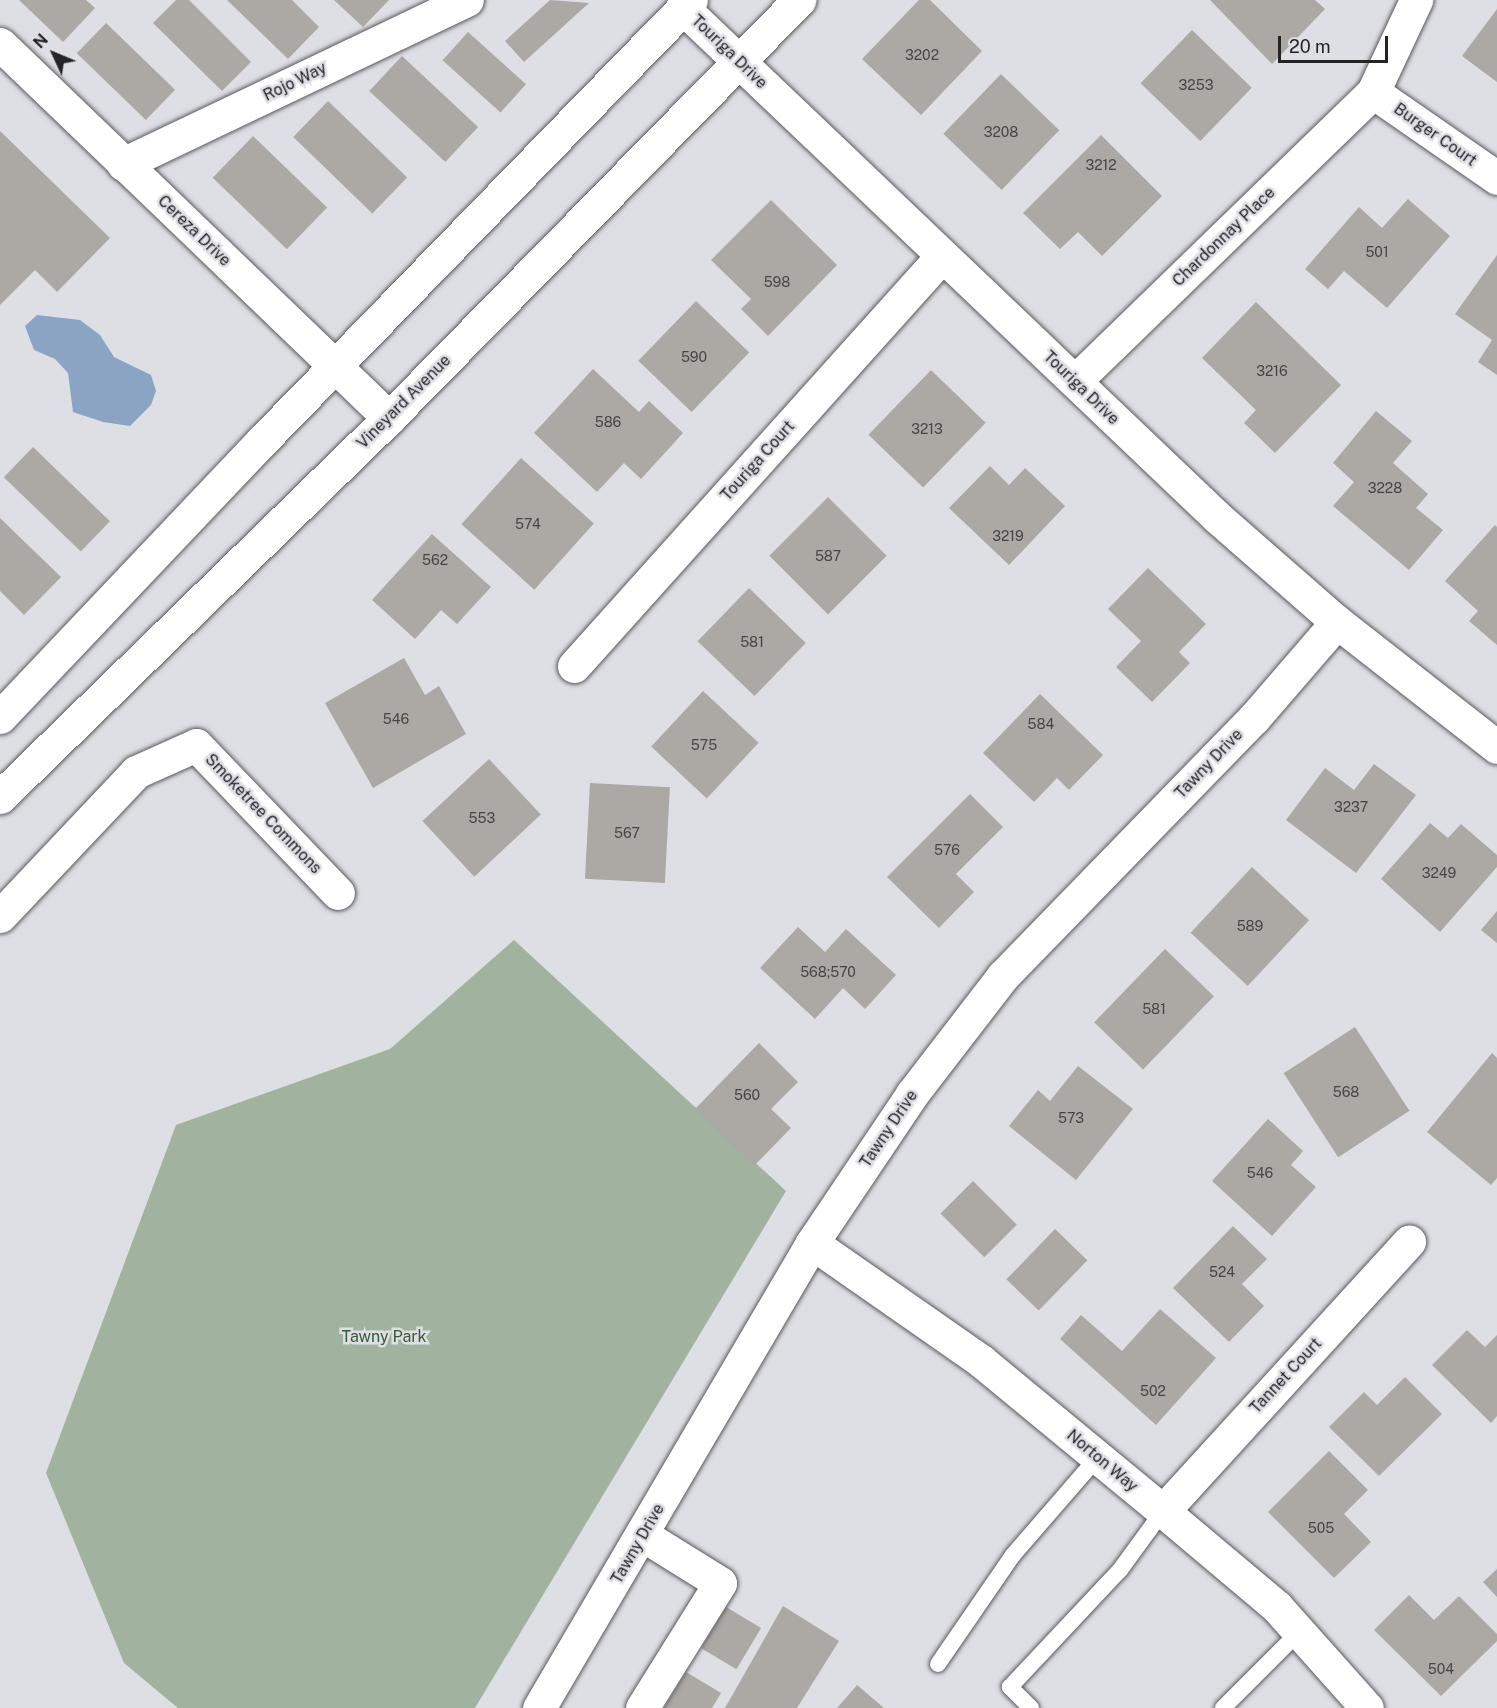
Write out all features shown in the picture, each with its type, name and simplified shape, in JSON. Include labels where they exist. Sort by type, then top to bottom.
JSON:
[{"type":"street","name":"Rojo Way","points":[[123,164],[466,0]]},
{"type":"street","name":"Vineyard Avenue","points":[[0,797],[389,418],[740,63],[799,0]]},
{"type":"street","points":[[1373,92],[1416,0]]},
{"type":"street","name":"Touriga Drive","points":[[687,4],[740,63],[1218,518],[1337,622],[1497,747]]},
{"type":"street","points":[[0,717],[335,365],[687,4]]},
{"type":"street","name":"Cereza Drive","points":[[0,44],[389,418]]},
{"type":"street","name":"Burger Court","points":[[1373,92],[1497,178]]},
{"type":"street","name":"Chardonnay Place","points":[[1075,381],[1373,92]]},
{"type":"street","name":"Touriga Court","points":[[574,666],[942,256]]},
{"type":"street","name":"Tawny Drive","points":[[538,1708],[643,1536],[812,1243],[912,1094],[1003,976],[1254,718],[1337,622]]},
{"type":"street","name":"Smoketree Commons","points":[[0,916],[136,772],[196,745],[338,893]]},
{"type":"street","name":"Tannet Court","points":[[1162,1510],[1409,1242]]},
{"type":"street","name":"Norton Way","points":[[812,1243],[981,1361],[1162,1510],[1277,1607],[1368,1708]]},
{"type":"street","points":[[642,1708],[720,1583],[643,1536]]},
{"type":"lane","points":[[938,1664],[1013,1555],[1098,1457]]},
{"type":"lane","points":[[1031,1708],[1010,1687],[1120,1570],[1162,1510]]},
{"type":"lane","points":[[1223,1708],[1299,1632]]},
{"type":"green space","name":"Tawny Park","points":[[514,940],[786,1191],[475,1708],[178,1708],[124,1663],[46,1473],[176,1125],[390,1049]]},
{"type":"water","points":[[37,315],[80,320],[100,335],[114,357],[151,375],[156,391],[151,405],[130,426],[103,422],[73,412],[68,373],[55,359],[34,350],[25,326]]},
{"type":"building","points":[[19,0],[86,0],[95,8],[63,42]]},
{"type":"building","points":[[176,0],[189,0],[251,62],[222,91],[153,23]]},
{"type":"building","points":[[227,0],[292,0],[319,27],[288,59]]},
{"type":"building","points":[[334,0],[389,0],[363,27]]},
{"type":"building","points":[[550,0],[589,3],[524,62],[505,41]]},
{"type":"building","points":[[919,0],[930,0],[982,51],[921,115],[862,59]]},
{"type":"building","points":[[1210,0],[1315,0],[1325,9],[1272,64]]},
{"type":"building","points":[[1497,9],[1497,82],[1462,56]]},
{"type":"building","points":[[106,23],[175,90],[146,120],[77,53]]},
{"type":"building","points":[[1192,30],[1252,88],[1200,141],[1141,83]]},
{"type":"building","points":[[468,32],[526,84],[501,112],[443,60]]},
{"type":"building","points":[[402,56],[478,127],[445,162],[369,91]]},
{"type":"building","points":[[1001,74],[1059,130],[1002,190],[943,134]]},
{"type":"building","points":[[328,101],[407,177],[372,213],[293,137]]},
{"type":"building","points":[[0,131],[110,238],[57,292],[35,270],[0,305]]},
{"type":"building","points":[[1101,135],[1162,196],[1102,256],[1078,232],[1060,249],[1023,213]]},
{"type":"building","points":[[253,136],[327,208],[287,249],[213,178]]},
{"type":"building","points":[[1408,199],[1450,236],[1387,308],[1344,271],[1328,289],[1305,269],[1359,207],[1382,228]]},
{"type":"building","points":[[771,200],[837,265],[768,336],[741,309],[751,299],[711,260]]},
{"type":"building","points":[[1497,255],[1497,375],[1478,362],[1492,340],[1455,314]]},
{"type":"building","points":[[696,301],[749,352],[692,412],[638,361]]},
{"type":"building","points":[[1256,302],[1341,385],[1275,453],[1244,423],[1256,410],[1202,358]]},
{"type":"building","points":[[593,369],[639,412],[649,401],[683,433],[641,479],[624,463],[597,492],[534,433]]},
{"type":"building","points":[[931,370],[986,423],[923,488],[868,435]]},
{"type":"building","points":[[1376,411],[1412,441],[1393,463],[1428,494],[1416,508],[1443,530],[1409,570],[1333,506],[1354,482],[1333,463]]},
{"type":"building","points":[[33,447],[110,521],[81,552],[4,477]]},
{"type":"building","points":[[521,458],[594,524],[534,590],[461,524]]},
{"type":"building","points":[[990,466],[1009,485],[1025,468],[1065,506],[1009,565],[949,508]]},
{"type":"building","points":[[828,497],[887,556],[828,614],[769,556]]},
{"type":"building","points":[[0,518],[61,577],[24,615],[0,591]]},
{"type":"building","points":[[1495,525],[1497,527],[1497,645],[1469,621],[1478,611],[1445,581]]},
{"type":"building","points":[[432,534],[491,587],[457,624],[441,610],[415,639],[372,600]]},
{"type":"building","points":[[1148,568],[1206,624],[1179,652],[1190,663],[1152,702],[1116,667],[1141,641],[1108,609]]},
{"type":"building","points":[[749,588],[806,643],[754,696],[698,641]]},
{"type":"building","points":[[404,658],[425,695],[439,686],[466,734],[373,788],[325,703]]},
{"type":"building","points":[[703,691],[759,743],[707,798],[651,747]]},
{"type":"building","points":[[1040,694],[1103,755],[1069,790],[1057,778],[1034,802],[983,753]]},
{"type":"building","points":[[489,759],[541,815],[474,877],[422,821]]},
{"type":"building","points":[[1374,764],[1416,795],[1356,873],[1286,820],[1325,768],[1354,790]]},
{"type":"building","points":[[590,783],[670,787],[665,883],[585,879]]},
{"type":"building","points":[[970,794],[1003,827],[956,874],[974,892],[939,928],[887,877]]},
{"type":"building","points":[[1430,823],[1448,838],[1461,824],[1497,855],[1497,867],[1440,932],[1381,879]]},
{"type":"building","points":[[1252,867],[1309,920],[1248,986],[1191,933]]},
{"type":"building","points":[[1497,911],[1497,943],[1481,930]]},
{"type":"building","points":[[798,927],[825,952],[846,929],[896,975],[865,1009],[843,988],[815,1019],[760,968]]},
{"type":"building","points":[[1165,949],[1214,996],[1143,1070],[1094,1022]]},
{"type":"building","points":[[1355,1027],[1409,1111],[1338,1157],[1284,1073]]},
{"type":"building","points":[[759,1043],[798,1082],[771,1109],[791,1128],[754,1166],[695,1109]]},
{"type":"building","points":[[1492,1053],[1497,1058],[1497,1178],[1491,1185],[1427,1132]]},
{"type":"building","points":[[1078,1066],[1133,1109],[1076,1180],[1009,1126],[1038,1090],[1050,1101]]},
{"type":"building","points":[[1268,1119],[1303,1151],[1291,1165],[1316,1187],[1272,1236],[1212,1181]]},
{"type":"building","points":[[973,1181],[1017,1225],[984,1257],[940,1214]]},
{"type":"building","points":[[1233,1226],[1267,1259],[1242,1284],[1264,1306],[1229,1342],[1173,1288]]},
{"type":"building","points":[[1055,1229],[1087,1260],[1039,1311],[1006,1279]]},
{"type":"building","points":[[1160,1309],[1216,1358],[1156,1425],[1060,1339],[1081,1315],[1122,1351]]},
{"type":"building","points":[[1467,1330],[1485,1347],[1497,1335],[1497,1416],[1491,1423],[1432,1365]]},
{"type":"building","points":[[1405,1377],[1442,1414],[1379,1476],[1329,1427],[1364,1392],[1377,1405]]},
{"type":"building","points":[[1329,1451],[1368,1490],[1344,1514],[1371,1542],[1334,1578],[1268,1512]]},
{"type":"building","points":[[1497,1569],[1497,1597],[1483,1582]]},
{"type":"building","points":[[1409,1595],[1434,1620],[1459,1596],[1497,1634],[1497,1641],[1441,1696],[1374,1630]]},
{"type":"building","points":[[783,1606],[839,1641],[797,1708],[725,1708]]},
{"type":"building","points":[[726,1607],[761,1628],[736,1669],[701,1648]]},
{"type":"building","points":[[686,1672],[721,1693],[712,1708],[664,1708]]},
{"type":"building","points":[[857,1685],[884,1708],[837,1708]]}]
